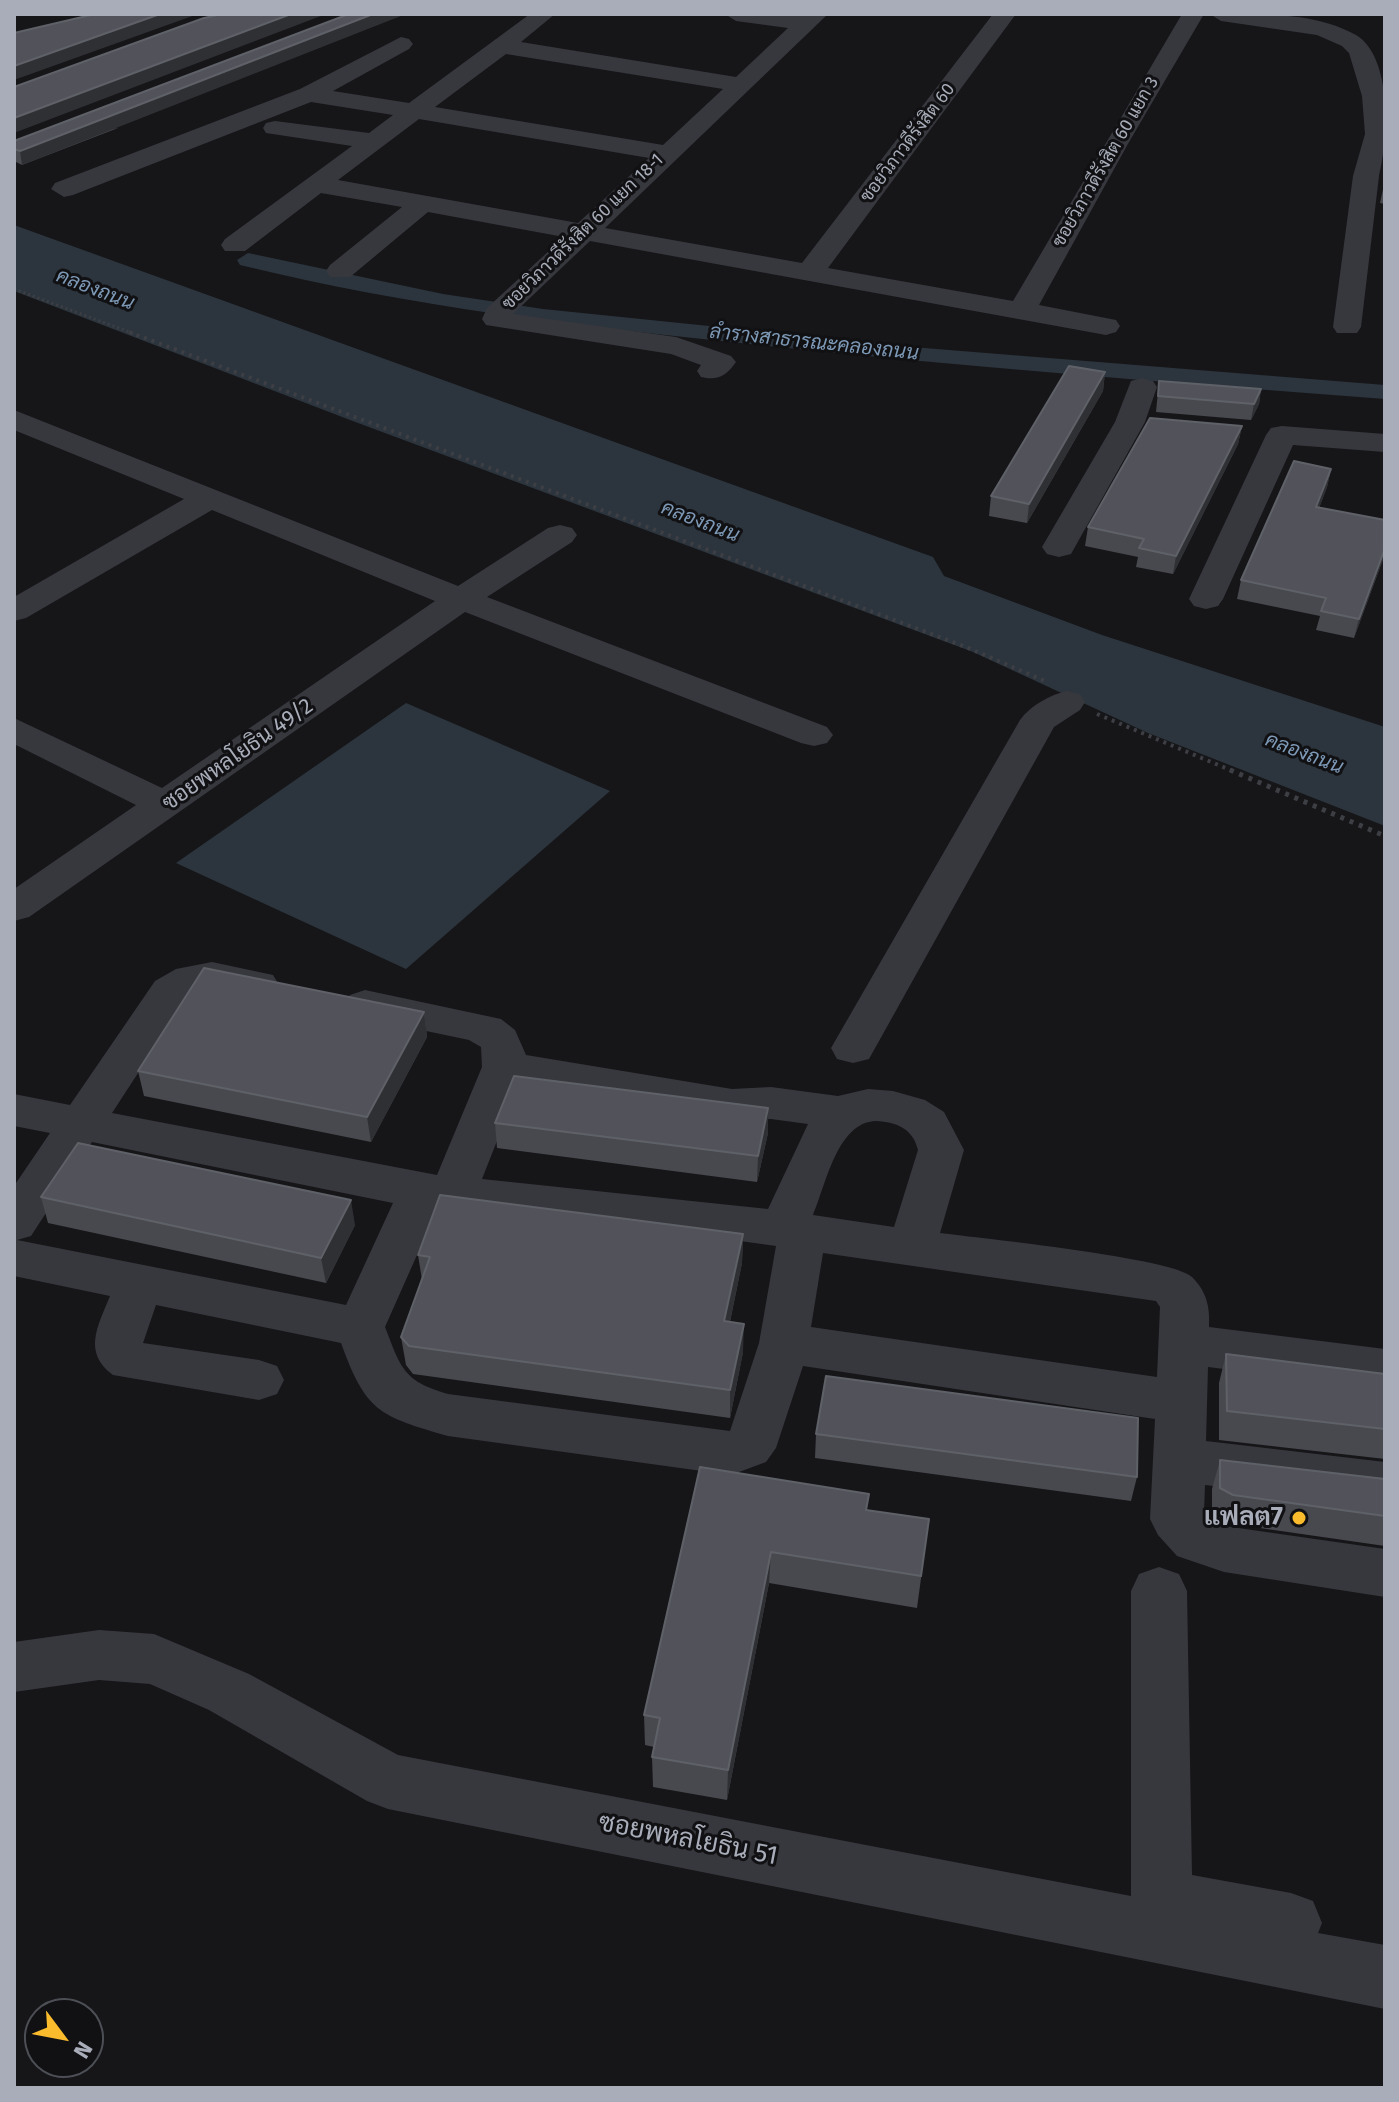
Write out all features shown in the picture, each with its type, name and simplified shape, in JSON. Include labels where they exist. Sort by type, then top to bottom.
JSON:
[{"type":"street","points":[[235,245],[544,14]]},
{"type":"street","points":[[736,14],[811,19]]},
{"type":"street","name":"ซอยวิภาวดีรังสิต 60","points":[[810,272],[1005,14]]},
{"type":"street","name":"ซอยวิภาวดีรังสิต 60 แยก 3","points":[[1022,311],[1116,142],[1193,14]]},
{"type":"street","points":[[1221,14],[1302,25],[1350,41],[1360,51],[1374,96],[1381,134],[1347,327]]},
{"type":"street","name":"ซอยวิภาวดีรังสิต 60 แยก 18-1","points":[[712,371],[721,362],[676,346],[496,319],[584,231],[811,19]]},
{"type":"street","points":[[64,189],[309,94],[401,44]]},
{"type":"street","points":[[502,46],[740,85]]},
{"type":"street","points":[[309,94],[666,153]]},
{"type":"street","points":[[275,128],[374,141]]},
{"type":"street","points":[[316,184],[1106,326]]},
{"type":"street","points":[[340,271],[423,203]]},
{"type":"street","points":[[1059,547],[1146,423],[1142,387]]},
{"type":"street","points":[[14,419],[461,599],[814,735]]},
{"type":"street","points":[[1206,599],[1267,434],[1385,443]]},
{"type":"street","points":[[14,611],[210,498]]},
{"type":"street","name":"ซอยพหลโยธิน 49/2","points":[[15,906],[166,805],[461,599],[560,535]]},
{"type":"street","points":[[853,1048],[1039,720],[1067,702]]},
{"type":"street","points":[[14,729],[166,805]]},
{"type":"street","points":[[14,1223],[78,1122],[170,991],[188,976],[208,975],[495,1033],[504,1046],[504,1067],[438,1192],[360,1327]]},
{"type":"street","points":[[504,1067],[732,1105],[771,1103],[843,1113]]},
{"type":"street","points":[[360,1327],[384,1388],[404,1403],[448,1415],[731,1453],[748,1447],[758,1433],[784,1343],[793,1230],[834,1118],[854,1107],[877,1104],[901,1109],[926,1118],[938,1134],[941,1150],[912,1246]]},
{"type":"street","points":[[14,1110],[438,1192],[793,1230],[1151,1281],[1173,1288],[1185,1304],[1177,1519],[1196,1540],[1224,1549],[1385,1573]]},
{"type":"street","points":[[14,1258],[360,1327]]},
{"type":"street","points":[[140,1283],[118,1339],[119,1352],[131,1361],[259,1380]]},
{"type":"street","points":[[784,1343],[1183,1402]]},
{"type":"street","points":[[1185,1344],[1385,1369]]},
{"type":"street","points":[[1180,1460],[1385,1484]]},
{"type":"street","points":[[1159,1591],[1162,1917],[1291,1923]]},
{"type":"street","name":"ซอยพหลโยธิน 51","points":[[14,1667],[99,1655],[154,1659],[229,1692],[388,1781],[1162,1917],[1385,1977]]},
{"type":"path","points":[[14,289],[966,647],[1074,694],[1067,702],[1385,836]]},
{"type":"water","name":"คลองถนน","points":[[14,225],[933,557],[944,576],[1102,635],[1385,727],[1385,826],[1148,733],[973,652],[14,291]]},
{"type":"water","points":[[406,703],[610,791],[406,969],[176,863]]},
{"type":"building","points":[[95,14],[160,14],[14,66],[14,33]]},
{"type":"building","points":[[222,14],[291,14],[14,118],[14,87]]},
{"type":"building","points":[[349,14],[373,14],[20,151],[14,149],[14,141]]},
{"type":"building","points":[[1069,366],[1105,372],[1029,504],[991,496]]},
{"type":"building","points":[[1159,381],[1261,389],[1254,404],[1158,396]]},
{"type":"building","points":[[1150,418],[1242,426],[1176,556],[1139,548],[1144,539],[1088,527]]},
{"type":"building","points":[[1294,461],[1331,469],[1316,507],[1385,520],[1385,548],[1359,619],[1321,611],[1326,598],[1241,580]]},
{"type":"building","points":[[204,968],[424,1012],[367,1117],[138,1071]]},
{"type":"building","points":[[514,1076],[768,1108],[758,1156],[495,1123]]},
{"type":"building","points":[[78,1143],[351,1200],[321,1258],[41,1197]]},
{"type":"building","points":[[440,1195],[743,1234],[724,1321],[744,1324],[730,1390],[409,1346],[401,1337],[430,1257],[418,1255]]},
{"type":"building","points":[[1226,1354],[1385,1374],[1385,1429],[1227,1411]]},
{"type":"building","points":[[826,1376],[1138,1418],[1137,1477],[816,1434]]},
{"type":"building","points":[[1220,1460],[1385,1479],[1385,1516],[1233,1495],[1220,1488]]},
{"type":"building","points":[[700,1467],[869,1494],[866,1510],[929,1519],[921,1576],[771,1552],[728,1770],[652,1757],[660,1718],[644,1715]]},
{"type":"waterway","name":"ลำรางสาธารณะคลองถนน","points":[[248,260],[443,301],[543,316],[924,355],[1385,392]]},
{"type":"place","name":"แฟลต7","points":[[1299,1518]]}]
